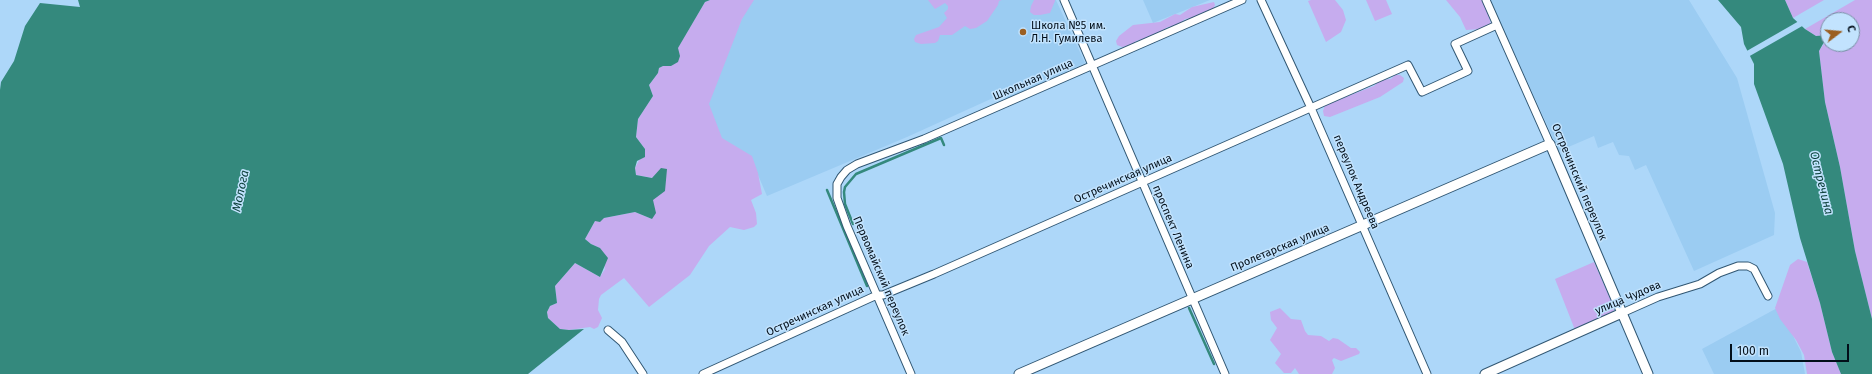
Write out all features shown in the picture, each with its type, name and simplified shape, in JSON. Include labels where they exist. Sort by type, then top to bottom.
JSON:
[{"type":"street","name":"проспект Ленина","points":[[1064,0],[1091,66],[1225,374]]},
{"type":"street","name":"Школьная улица","points":[[837,184],[847,170],[857,164],[924,139],[1242,0]]},
{"type":"street","name":"переулок Андреева","points":[[1261,0],[1311,108],[1428,374]]},
{"type":"street","name":"Остречинский переулок","points":[[1486,0],[1550,144],[1648,374]]},
{"type":"street","name":"Остречинская улица","points":[[703,374],[877,294],[883,295],[934,274],[1408,65],[1422,92],[1468,72],[1455,44],[1497,25]]},
{"type":"street","name":"Пролетарская улица","points":[[1019,374],[1550,144]]},
{"type":"street","name":"Первомайский переулок","points":[[837,184],[837,198],[847,226],[911,374]]},
{"type":"street","name":"улица Чудова","points":[[1485,374],[1658,297],[1700,284],[1719,273],[1738,266],[1748,266],[1754,269],[1768,296]]},
{"type":"street","points":[[608,330],[622,342],[643,374]]},
{"type":"shaded area","points":[[710,0],[754,0],[742,19],[709,104],[722,138],[752,156],[758,173],[762,194],[751,200],[756,213],[757,224],[754,227],[744,230],[730,227],[709,246],[690,275],[649,307],[624,278],[601,295],[598,310],[602,318],[598,327],[594,329],[590,327],[569,330],[560,329],[548,318],[547,312],[550,306],[557,303],[555,286],[575,263],[600,277],[605,269],[600,248],[591,244],[585,239],[595,221],[635,212],[652,219],[653,178],[636,175],[635,168],[645,149],[636,137],[638,119],[653,96],[649,85],[658,73],[659,68],[663,66],[671,66],[680,56],[677,49],[705,2]]},
{"type":"shaded area","points":[[750,0],[1056,0],[1085,63],[1006,99],[1004,93],[907,137],[767,196],[752,161],[717,136],[705,103]]},
{"type":"shaded area","points":[[928,0],[1002,0],[999,1],[998,5],[987,21],[976,28],[970,29],[965,26],[952,35],[940,35],[938,41],[935,43],[921,44],[915,42],[914,39],[916,35],[939,27],[947,18],[944,13],[948,9],[948,6],[945,3],[935,9]]},
{"type":"shaded area","points":[[1034,0],[1055,1],[1050,13],[1034,15],[1030,12]]},
{"type":"shaded area","points":[[1143,0],[1210,0],[1153,23]]},
{"type":"shaded area","points":[[1335,0],[1343,10],[1346,20],[1341,32],[1326,42],[1308,1]]},
{"type":"shaded area","points":[[1366,0],[1386,0],[1392,14],[1375,21]]},
{"type":"shaded area","points":[[1446,0],[1484,0],[1491,24],[1482,29],[1466,30],[1460,17]]},
{"type":"shaded area","points":[[1490,0],[1689,0],[1737,78],[1775,213],[1774,235],[1694,271],[1646,165],[1635,170],[1629,156],[1619,155],[1613,142],[1598,148],[1594,136],[1559,151]]},
{"type":"shaded area","points":[[1785,0],[1824,0],[1793,18]]},
{"type":"shaded area","points":[[1855,0],[1872,0],[1872,319],[1855,251],[1840,167],[1825,102],[1819,51],[1820,50],[1820,52],[1860,52],[1860,12],[1834,12]]},
{"type":"shaded area","points":[[1214,2],[1215,5],[1213,9],[1199,14],[1197,17],[1185,19],[1177,26],[1168,27],[1153,36],[1136,41],[1133,45],[1122,47],[1117,45],[1116,41],[1119,36],[1133,25],[1160,22],[1175,14],[1180,15],[1192,7]]},
{"type":"shaded area","points":[[1820,20],[1820,36],[1816,36],[1805,29]]},
{"type":"shaded area","points":[[1395,75],[1400,75],[1404,78],[1403,82],[1380,97],[1330,117],[1324,116],[1323,111],[1325,105],[1374,86],[1380,80],[1391,79]]},
{"type":"shaded area","points":[[1798,259],[1807,262],[1820,303],[1832,352],[1841,374],[1807,374],[1804,355],[1796,340],[1780,319],[1775,308],[1790,265]]},
{"type":"shaded area","points":[[1594,262],[1614,311],[1609,315],[1575,330],[1555,279]]},
{"type":"shaded area","points":[[1779,307],[1801,352],[1805,374],[1714,374],[1702,349]]},
{"type":"shaded area","points":[[1280,308],[1291,319],[1301,320],[1308,335],[1321,336],[1329,341],[1333,338],[1338,339],[1351,348],[1356,348],[1360,352],[1359,354],[1341,361],[1334,358],[1332,360],[1335,368],[1332,374],[1299,374],[1295,368],[1291,373],[1284,373],[1275,363],[1281,354],[1270,340],[1277,328],[1271,320],[1270,312]]},
{"type":"water","name":"Молога","points":[[78,0],[710,0],[705,2],[678,48],[680,56],[678,62],[671,66],[663,66],[659,68],[658,73],[649,85],[653,96],[638,119],[636,137],[645,149],[645,157],[637,161],[635,168],[636,175],[652,178],[661,168],[667,169],[665,191],[653,200],[656,213],[652,219],[635,212],[604,218],[600,222],[595,221],[585,239],[591,244],[600,248],[608,258],[600,277],[575,263],[555,286],[557,303],[550,306],[547,312],[548,318],[560,329],[584,329],[528,374],[0,374],[1,82],[14,61],[25,26],[40,3],[80,7]]},
{"type":"water","name":"Остречина","points":[[1718,0],[1785,0],[1793,18],[1805,29],[1816,36],[1820,36],[1819,51],[1825,102],[1840,167],[1855,251],[1872,319],[1872,374],[1841,374],[1832,352],[1820,303],[1800,238],[1783,164],[1754,84],[1754,64],[1744,44],[1741,27]]},
{"type":"pier","points":[[1799,21],[1804,25],[1748,57],[1745,52]]},
{"type":"waterway","points":[[853,224],[845,204],[844,192],[845,187],[856,174],[941,138],[944,145]]},
{"type":"waterway","points":[[827,190],[867,286]]},
{"type":"waterway","points":[[1189,308],[1214,364]]},
{"type":"place","name":"Школа №5 им. Л.Н. Гумилева","points":[[1023,32]]}]
